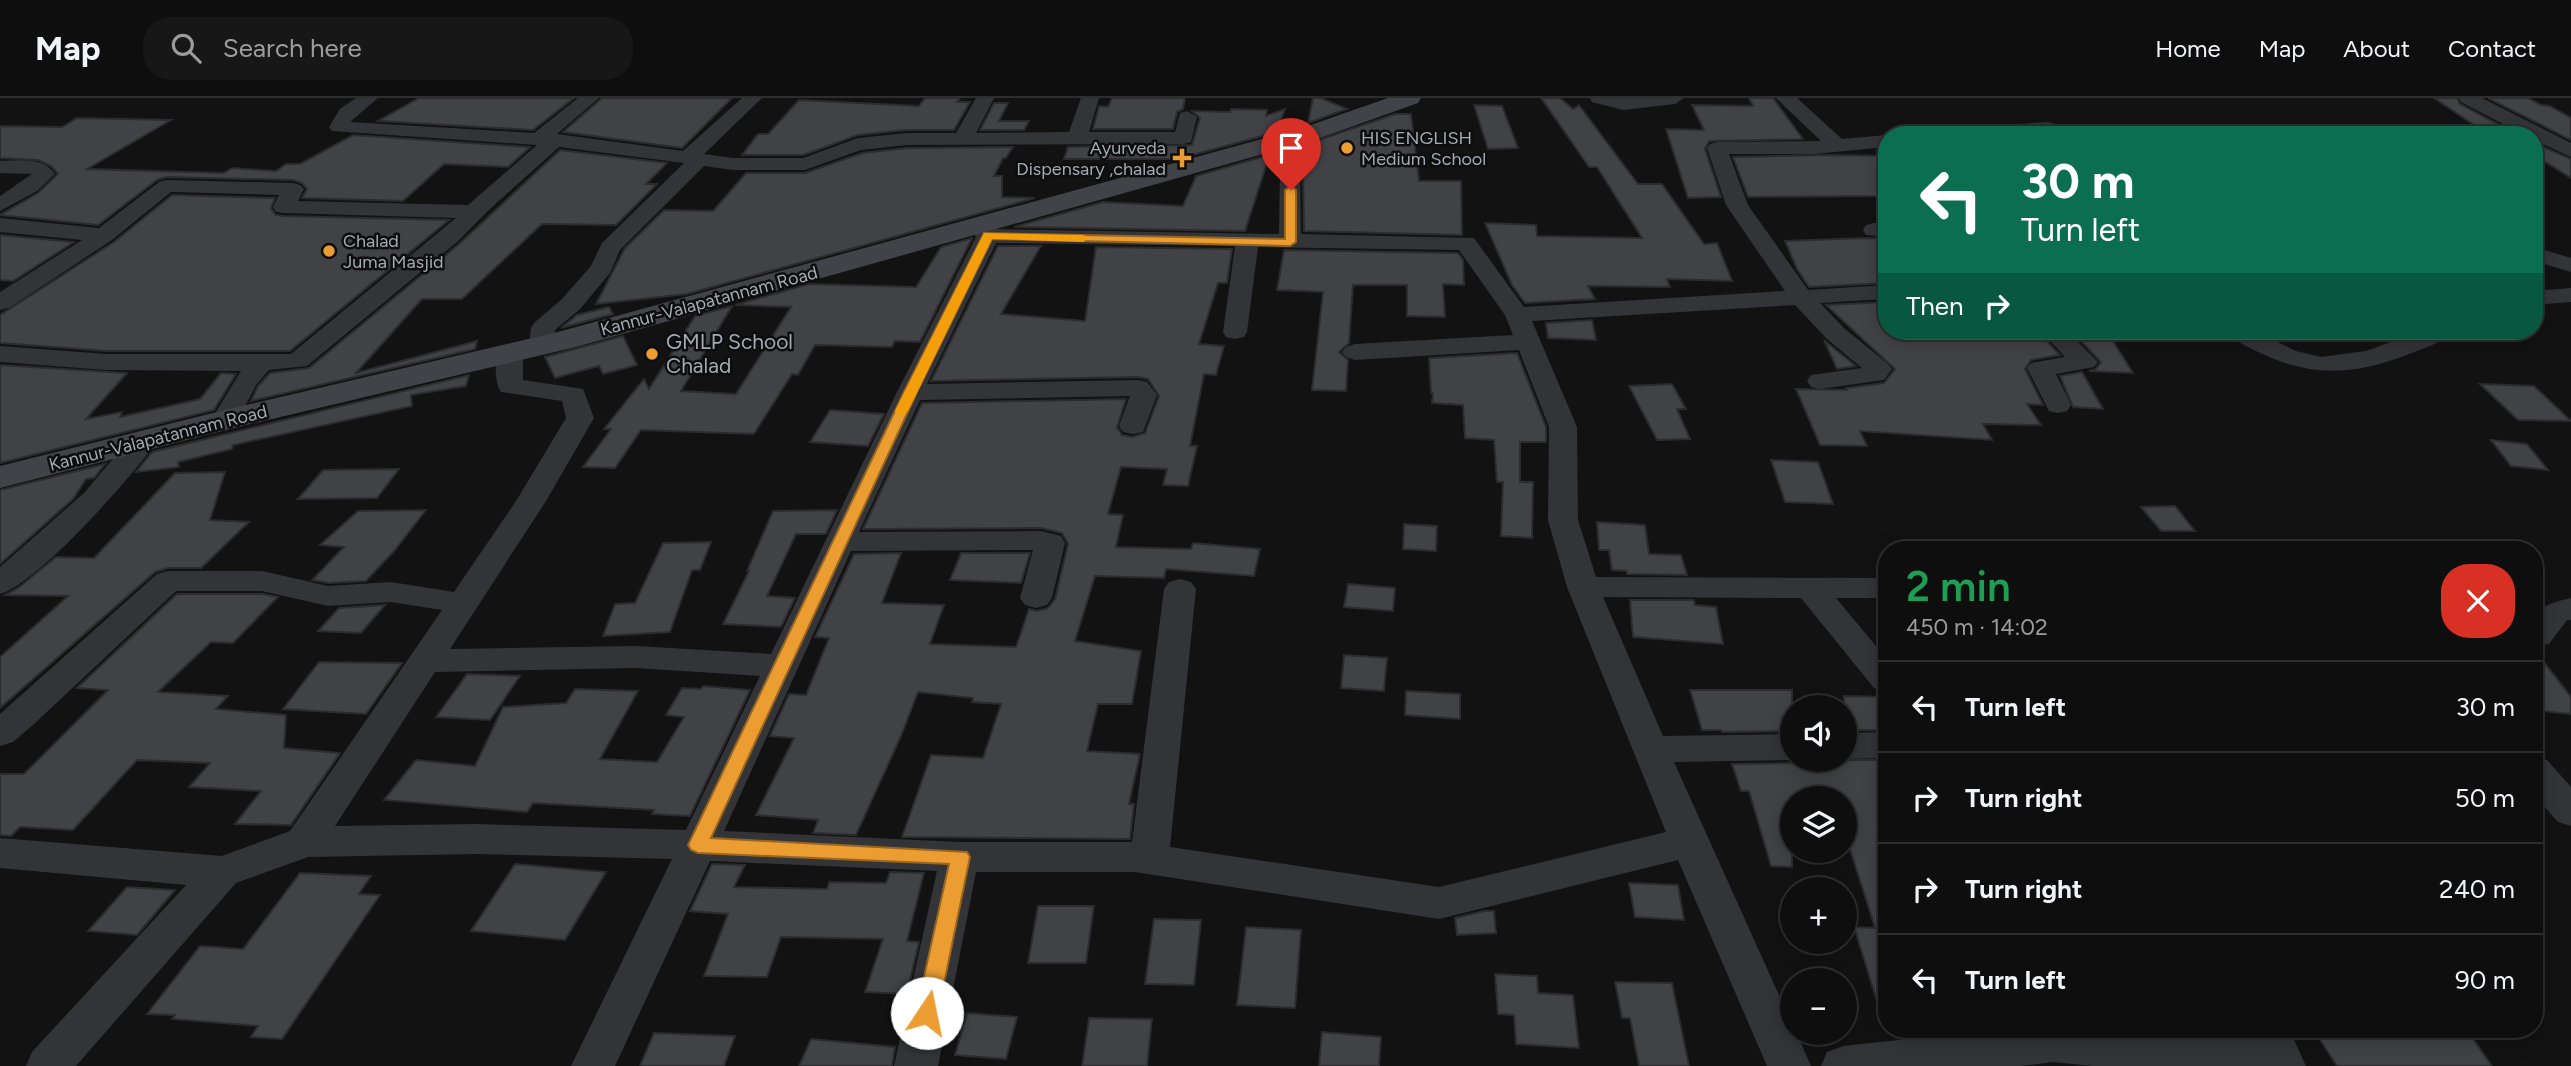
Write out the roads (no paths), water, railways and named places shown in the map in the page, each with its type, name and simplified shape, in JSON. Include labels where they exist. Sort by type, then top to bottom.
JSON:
[{"type":"main road","name":"Kannur-Valapatannam Road","points":[[0,477],[225,420],[542,345],[984,231],[1311,134],[1410,98]]},
{"type":"street","points":[[369,98],[349,111],[340,120],[339,127],[547,139],[733,164],[805,164],[858,144],[964,137],[1077,140],[1184,138],[1214,161]]},
{"type":"street","points":[[0,354],[107,362],[298,361],[394,284],[475,212],[590,98]]},
{"type":"street","points":[[542,345],[543,328],[571,303],[602,268],[610,248],[753,98]]},
{"type":"street","points":[[964,137],[985,98]]},
{"type":"street","points":[[1077,140],[1090,98]]},
{"type":"street","points":[[1599,98],[1623,104],[1675,98]]},
{"type":"street","points":[[1785,98],[1805,113],[1837,146]]},
{"type":"street","points":[[2468,98],[2522,126]]},
{"type":"street","points":[[1184,138],[1187,117]]},
{"type":"street","points":[[2543,137],[2571,151]]},
{"type":"street","points":[[1820,381],[1875,374],[1880,369],[1836,334],[1801,297],[1737,205],[1717,148],[1837,146],[1878,142]]},
{"type":"street","points":[[1269,145],[1290,170],[1290,242]]},
{"type":"street","points":[[0,167],[36,167],[44,170],[45,174],[30,187],[0,205]]},
{"type":"street","points":[[0,303],[104,235],[166,186],[293,189],[284,207],[475,212]]},
{"type":"street","points":[[0,225],[104,235]]},
{"type":"street","points":[[593,1066],[911,392],[984,231],[1247,242],[1466,243],[1523,329],[1563,427],[1563,520],[1583,587],[1689,842],[1789,1066]]},
{"type":"street","points":[[1235,332],[1247,242]]},
{"type":"street","points":[[2543,257],[2571,265]]},
{"type":"street","points":[[1355,352],[1523,329],[1801,297],[1878,292]]},
{"type":"street","points":[[2543,297],[2571,295]]},
{"type":"street","points":[[2058,405],[2040,368],[2085,362],[2062,340]]},
{"type":"street","points":[[2254,340],[2306,363],[2366,360],[2421,340]]},
{"type":"street","points":[[304,842],[531,501],[580,418],[574,395],[510,386],[510,353]]},
{"type":"street","points":[[225,420],[244,383],[261,363]]},
{"type":"street","points":[[911,392],[1138,388],[1144,395],[1133,426]]},
{"type":"street","points":[[0,584],[118,477],[143,441]]},
{"type":"street","points":[[840,542],[1041,540],[1050,543],[1037,598]]},
{"type":"street","points":[[0,733],[36,705],[135,609],[168,581],[262,582],[328,596],[391,592],[432,597],[462,605]]},
{"type":"street","points":[[1583,587],[1878,588]]},
{"type":"street","points":[[1810,588],[1878,670]]},
{"type":"street","points":[[1149,859],[1180,589]]},
{"type":"street","points":[[2543,628],[2556,612],[2571,609]]},
{"type":"street","points":[[425,661],[636,657],[782,666]]},
{"type":"street","points":[[1857,746],[1878,745]]},
{"type":"street","points":[[1650,749],[1780,747]]},
{"type":"street","points":[[2543,780],[2571,812]]},
{"type":"street","points":[[0,853],[222,872],[272,856],[304,842],[476,839],[698,845],[960,857],[1149,859],[1439,903],[1689,842]]},
{"type":"street","points":[[916,1066],[960,857]]},
{"type":"street","points":[[48,1066],[222,872]]},
{"type":"street","points":[[1843,1066],[2053,1043],[2208,1057],[2277,1050]]},
{"type":"place","name":"HIS ENGLISH Medium School","points":[[1347,148]]},
{"type":"place","name":"Ayurveda Dispensary ,chalad","points":[[1182,158]]},
{"type":"place","name":"Chalad Juma Masjid","points":[[329,251]]},
{"type":"place","name":"GMLP School Chalad","points":[[652,354]]}]
